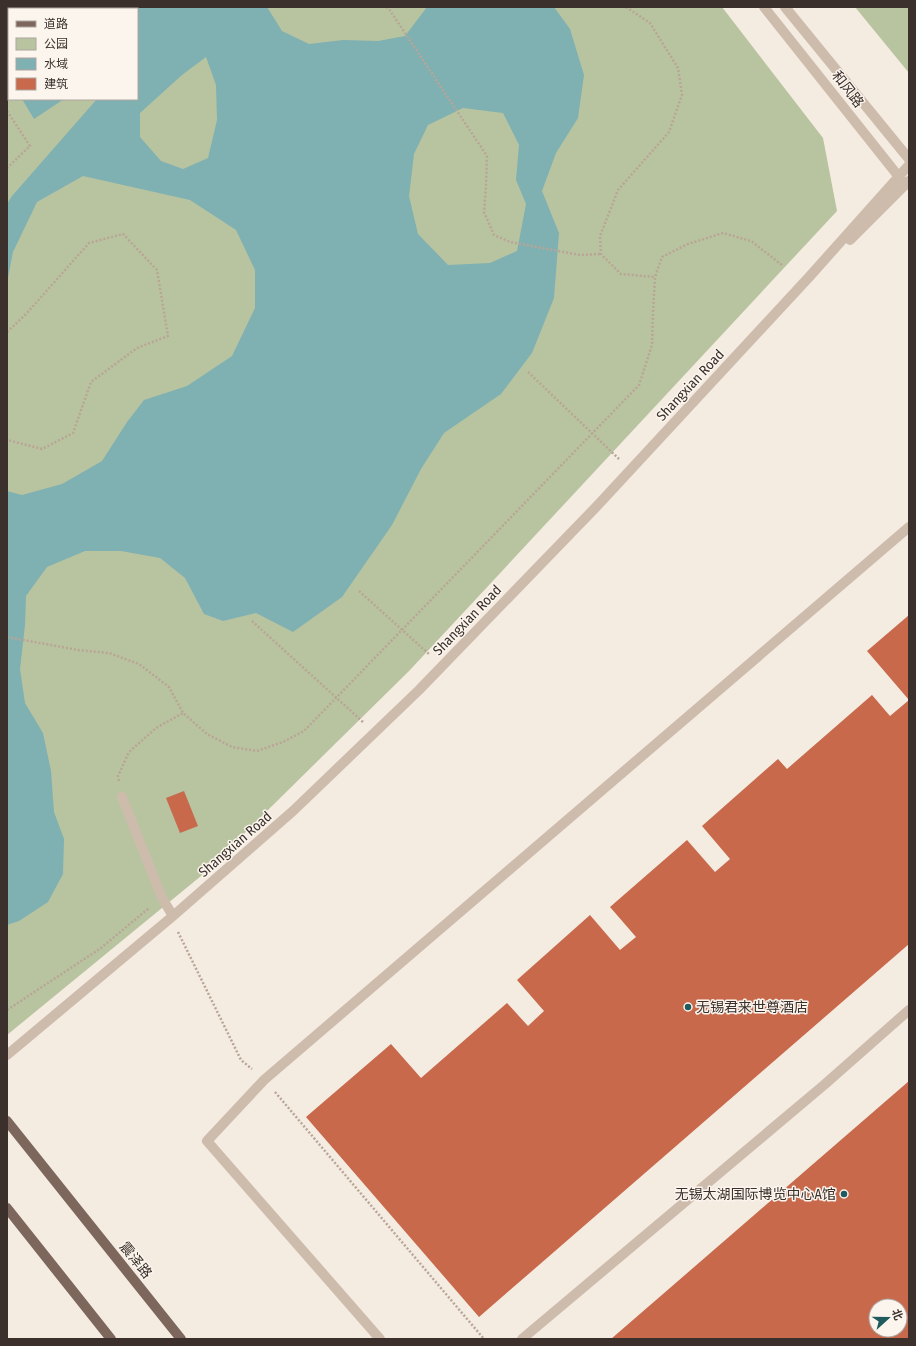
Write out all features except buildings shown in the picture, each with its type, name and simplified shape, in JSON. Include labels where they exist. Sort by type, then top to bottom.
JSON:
[{"type":"main road","name":"震泽路","points":[[7,1121],[181,1339]]},
{"type":"main road","points":[[7,1208],[111,1339]]},
{"type":"street","name":"和风路","points":[[764,7],[905,183]]},
{"type":"street","name":"和风路","points":[[785,7],[909,159]]},
{"type":"street","name":"Shangxian Road","points":[[7,1060],[294,815],[422,694],[600,508],[812,279],[905,183],[909,165]]},
{"type":"street","name":"Shangxian Road","points":[[7,1055],[173,918],[293,811],[375,733],[443,666],[630,470],[810,276],[905,183]]},
{"type":"street","points":[[380,1339],[207,1141],[264,1080],[909,527]]},
{"type":"street","points":[[122,797],[162,898],[173,918]]},
{"type":"street","points":[[522,1339],[824,1085],[909,1010]]},
{"type":"path","points":[[626,7],[650,23],[678,68],[682,96],[669,132],[618,190],[600,236],[601,254],[621,274],[656,277]]},
{"type":"path","points":[[388,8],[486,156],[484,212],[494,235],[510,242],[580,255],[601,254]]},
{"type":"path","points":[[7,111],[30,146],[7,168]]},
{"type":"path","points":[[7,637],[78,650],[109,653],[139,664],[169,687],[183,713],[207,734],[232,747],[257,751],[283,742],[304,731],[638,385],[652,345],[656,277],[662,257],[688,244],[723,233],[750,241],[782,265]]},
{"type":"path","points":[[7,332],[27,313],[89,244],[123,234],[157,270],[168,336],[137,348],[91,382],[73,433],[42,449],[7,440]]},
{"type":"path","points":[[528,372],[630,470]]},
{"type":"path","points":[[359,591],[443,666]]},
{"type":"path","points":[[252,622],[375,733]]},
{"type":"path","points":[[122,797],[118,776],[129,752],[156,728],[183,713]]},
{"type":"path","points":[[7,1010],[101,948],[162,898]]},
{"type":"path","points":[[173,918],[181,940],[241,1060],[264,1080],[484,1339]]},
{"type":"green space","points":[[7,7],[722,7],[823,138],[837,211],[409,671],[201,876],[7,1035]]},
{"type":"green space","points":[[855,7],[909,7],[909,73]]},
{"type":"water","points":[[91,7],[267,7],[282,31],[309,44],[343,40],[378,41],[405,36],[427,7],[554,7],[570,29],[584,75],[578,118],[556,153],[542,191],[559,233],[554,298],[532,353],[501,394],[444,433],[421,469],[392,525],[342,597],[293,632],[256,613],[223,621],[204,614],[185,578],[160,558],[121,551],[85,551],[47,567],[26,596],[25,625],[20,669],[25,703],[43,733],[51,771],[54,812],[64,839],[63,874],[48,902],[19,921],[7,925],[7,491],[22,495],[62,484],[102,461],[127,422],[144,400],[187,386],[232,356],[255,308],[255,270],[236,230],[190,200],[83,176],[37,202],[13,252],[7,283],[7,204],[12,196],[96,100],[138,100],[138,8],[90,8]],"holes":[[[206,57],[216,85],[217,120],[208,158],[183,169],[161,161],[140,137],[140,113],[182,75]],[[463,108],[503,113],[519,145],[516,180],[526,204],[517,251],[490,263],[448,265],[418,234],[409,196],[414,154],[428,125]]]},
{"type":"water","points":[[23,100],[62,100],[34,119]]},
{"type":"place","name":"无锡君来世尊酒店","points":[[688,1007]]},
{"type":"place","name":"无锡太湖国际博览中心A馆","points":[[844,1194]]}]
